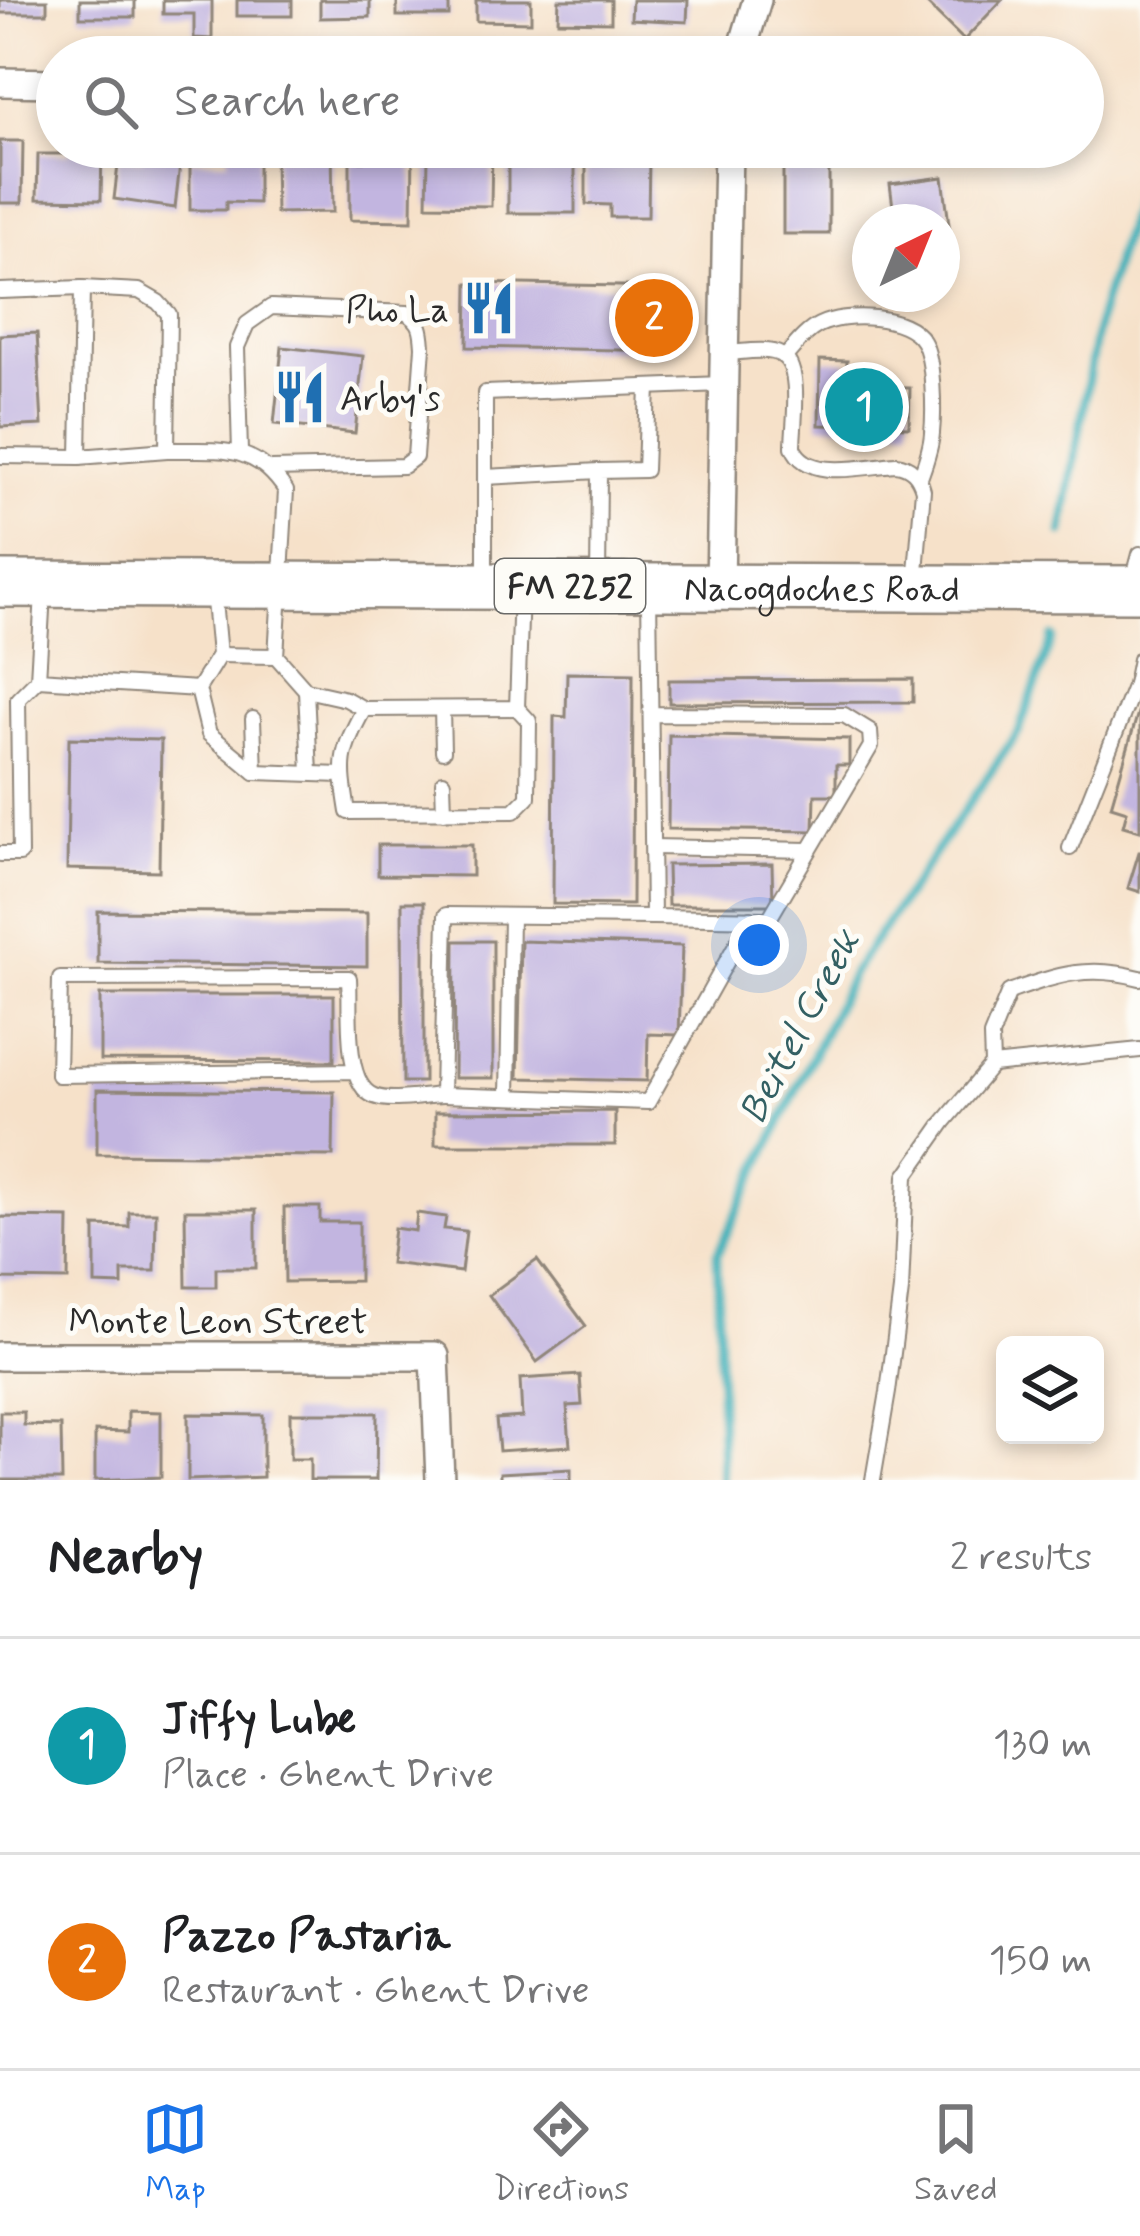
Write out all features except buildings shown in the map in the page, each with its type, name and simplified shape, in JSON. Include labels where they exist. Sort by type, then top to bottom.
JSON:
[{"type":"main road","name":"Nacogdoches Road","points":[[22,584],[915,588],[1137,578]]},
{"type":"street","points":[[746,36],[757,0]]},
{"type":"street","points":[[0,82],[36,83]]},
{"type":"street","points":[[720,586],[728,168]]},
{"type":"street","name":"Monte Leon Street","points":[[0,1356],[435,1356],[440,1480]]},
{"type":"lane","points":[[79,457],[82,288]]},
{"type":"lane","points":[[0,291],[139,291],[158,302],[169,314],[167,450]]},
{"type":"lane","points":[[240,452],[237,347],[248,324],[271,307],[407,313],[417,319],[423,347],[415,457],[403,466],[272,469]]},
{"type":"lane","points":[[785,357],[818,326],[838,319],[889,320],[908,326],[922,338],[929,354],[932,435],[920,478],[915,588]]},
{"type":"lane","points":[[724,353],[777,352],[791,364],[795,376],[793,447],[799,459],[810,466],[832,468],[904,465],[920,478]]},
{"type":"lane","points":[[364,709],[349,736],[341,765],[348,812],[514,811],[528,797],[529,721],[517,708],[485,477],[485,393],[723,384]]},
{"type":"lane","points":[[485,477],[645,470],[648,387]]},
{"type":"lane","points":[[0,456],[240,452],[272,469],[286,490],[276,656],[306,690],[346,699],[364,709],[517,708]]},
{"type":"lane","points":[[598,586],[599,471]]},
{"type":"lane","points":[[22,584],[38,679]]},
{"type":"lane","points":[[213,584],[219,655],[198,689],[208,734],[254,772],[342,775]]},
{"type":"lane","points":[[649,586],[653,917]]},
{"type":"lane","points":[[219,655],[276,656]]},
{"type":"lane","points":[[250,656],[251,677]]},
{"type":"lane","points":[[1070,848],[1137,684],[1140,659]]},
{"type":"lane","points":[[0,854],[20,854],[18,699],[38,679],[198,689]]},
{"type":"lane","points":[[306,690],[310,773]]},
{"type":"lane","points":[[442,709],[443,751]]},
{"type":"lane","points":[[442,1095],[446,915],[769,919],[871,746],[870,731],[844,715],[652,714]]},
{"type":"lane","points":[[253,719],[254,772]]},
{"type":"lane","points":[[443,782],[444,812]]},
{"type":"lane","points":[[653,847],[809,850]]},
{"type":"lane","points":[[508,1097],[511,916]]},
{"type":"lane","points":[[353,1071],[58,1075],[60,979],[350,978],[353,1071],[362,1089],[378,1099],[442,1095],[648,1102],[752,918]]},
{"type":"lane","points":[[873,1480],[901,1290],[906,1176],[992,1065],[991,1036],[1009,992],[1054,976],[1108,969],[1140,978]]},
{"type":"lane","points":[[992,1065],[1140,1050]]},
{"type":"waterway","name":"Beitel Creek","points":[[1062,533],[1099,316],[1140,181]]},
{"type":"waterway","name":"Beitel Creek","points":[[722,1480],[717,1254],[853,972],[1019,731],[1053,637]]},
{"type":"place","name":"Pho La","points":[[489,308]]},
{"type":"place","name":"Pazzo Pastaria","points":[[654,318]]},
{"type":"place","name":"Arby's","points":[[300,397]]},
{"type":"place","name":"Jiffy Lube","points":[[864,407]]}]
